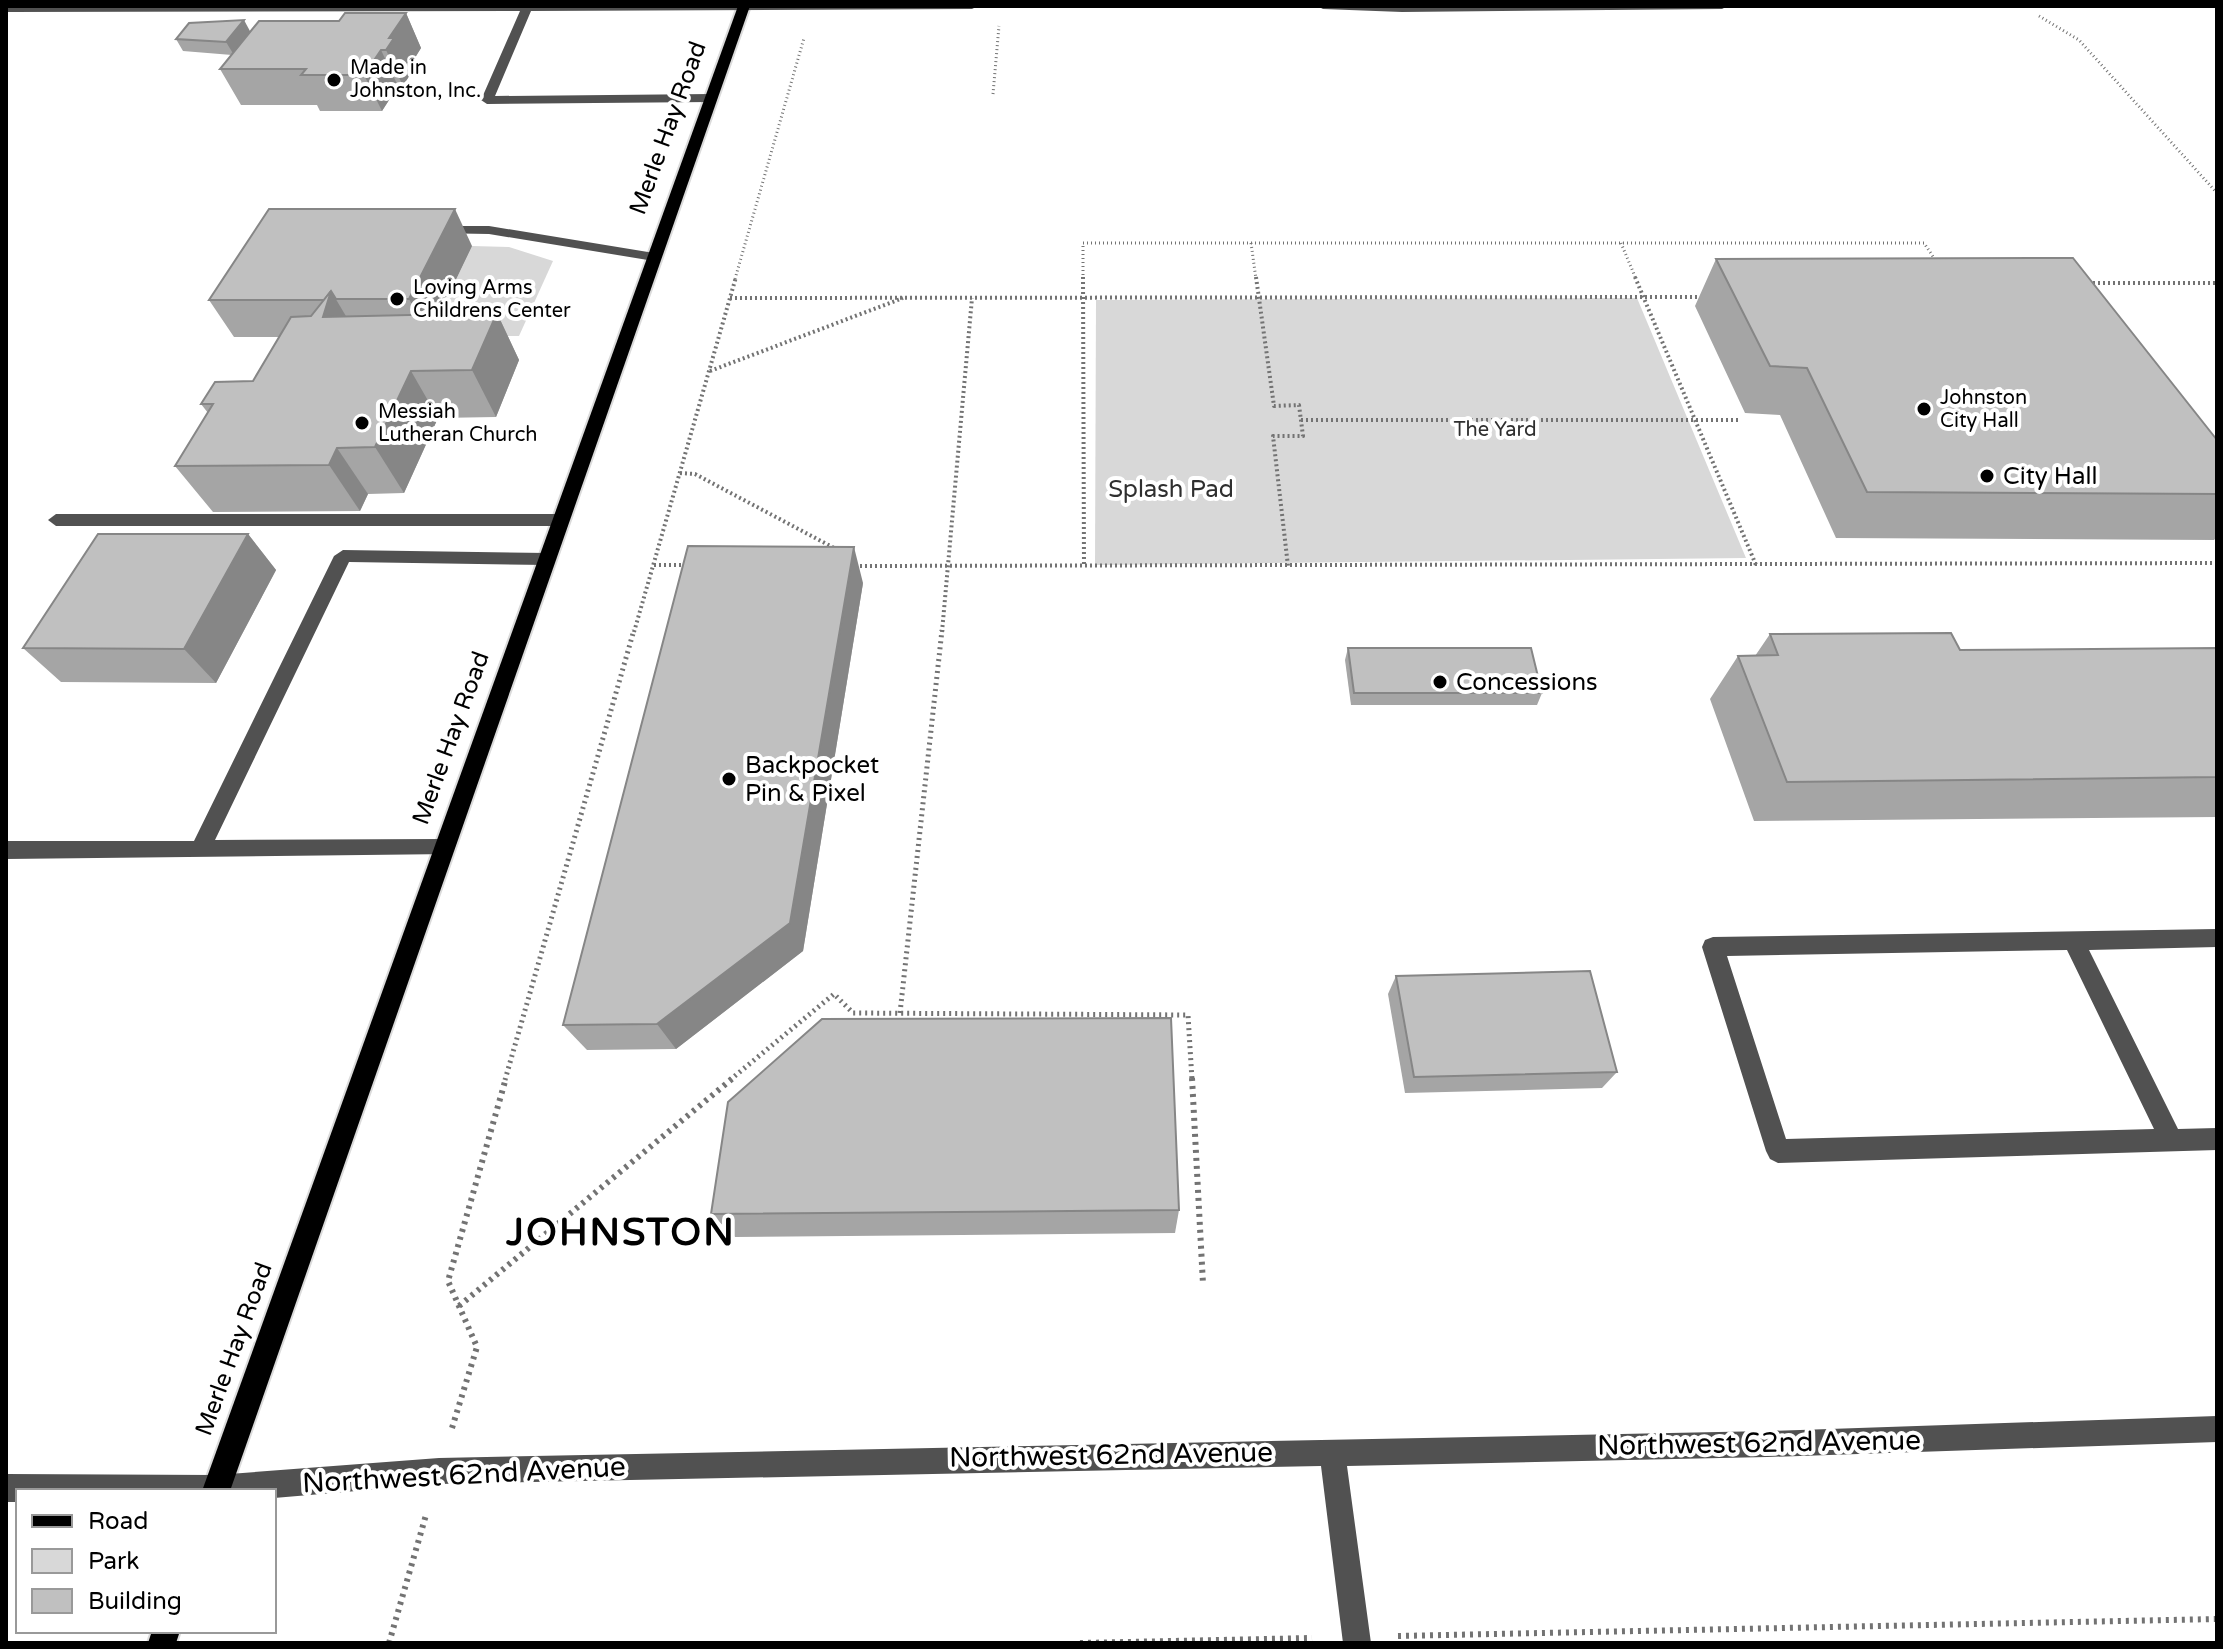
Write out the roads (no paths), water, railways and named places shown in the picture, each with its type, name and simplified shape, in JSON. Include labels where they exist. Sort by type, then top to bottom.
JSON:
[{"type":"main road","name":"Merle Hay Road","points":[[216,1489],[744,6]]},
{"type":"street","points":[[6,9],[972,6]]},
{"type":"street","points":[[1323,6],[1402,9],[1722,6]]},
{"type":"street","points":[[527,7],[487,100],[711,98]]},
{"type":"street","points":[[426,230],[489,230],[654,257]]},
{"type":"street","points":[[56,520],[560,520]]},
{"type":"street","points":[[200,850],[343,556],[547,559]]},
{"type":"street","points":[[6,850],[444,848]]},
{"type":"street","points":[[2217,938],[1713,947],[1778,1151],[2217,1139]]},
{"type":"street","points":[[2074,942],[2171,1140]]},
{"type":"street","name":"Northwest 62nd Avenue","points":[[228,1489],[439,1471],[1767,1444],[2217,1429]]},
{"type":"street","points":[[1332,1451],[1357,1640]]},
{"type":"street","name":"Northwest 62nd Avenue","points":[[6,1488],[111,1489]]},
{"type":"place","name":"Made in Johnston, Inc.","points":[[334,80]]},
{"type":"place","name":"Loving Arms Childrens Center","points":[[397,299]]},
{"type":"place","name":"Johnston City Hall","points":[[1924,409]]},
{"type":"place","name":"Messiah Lutheran Church","points":[[362,423]]},
{"type":"place","name":"City Hall","points":[[1987,476]]},
{"type":"place","name":"Concessions","points":[[1440,682]]},
{"type":"place","name":"Backpocket Pin & Pixel","points":[[729,779]]},
{"type":"district","name":"JOHNSTON","points":[[621,1233]]},
{"type":"park label","name":"The Yard","points":[[1495,430]]},
{"type":"park label","name":"Splash Pad","points":[[1171,489]]}]
